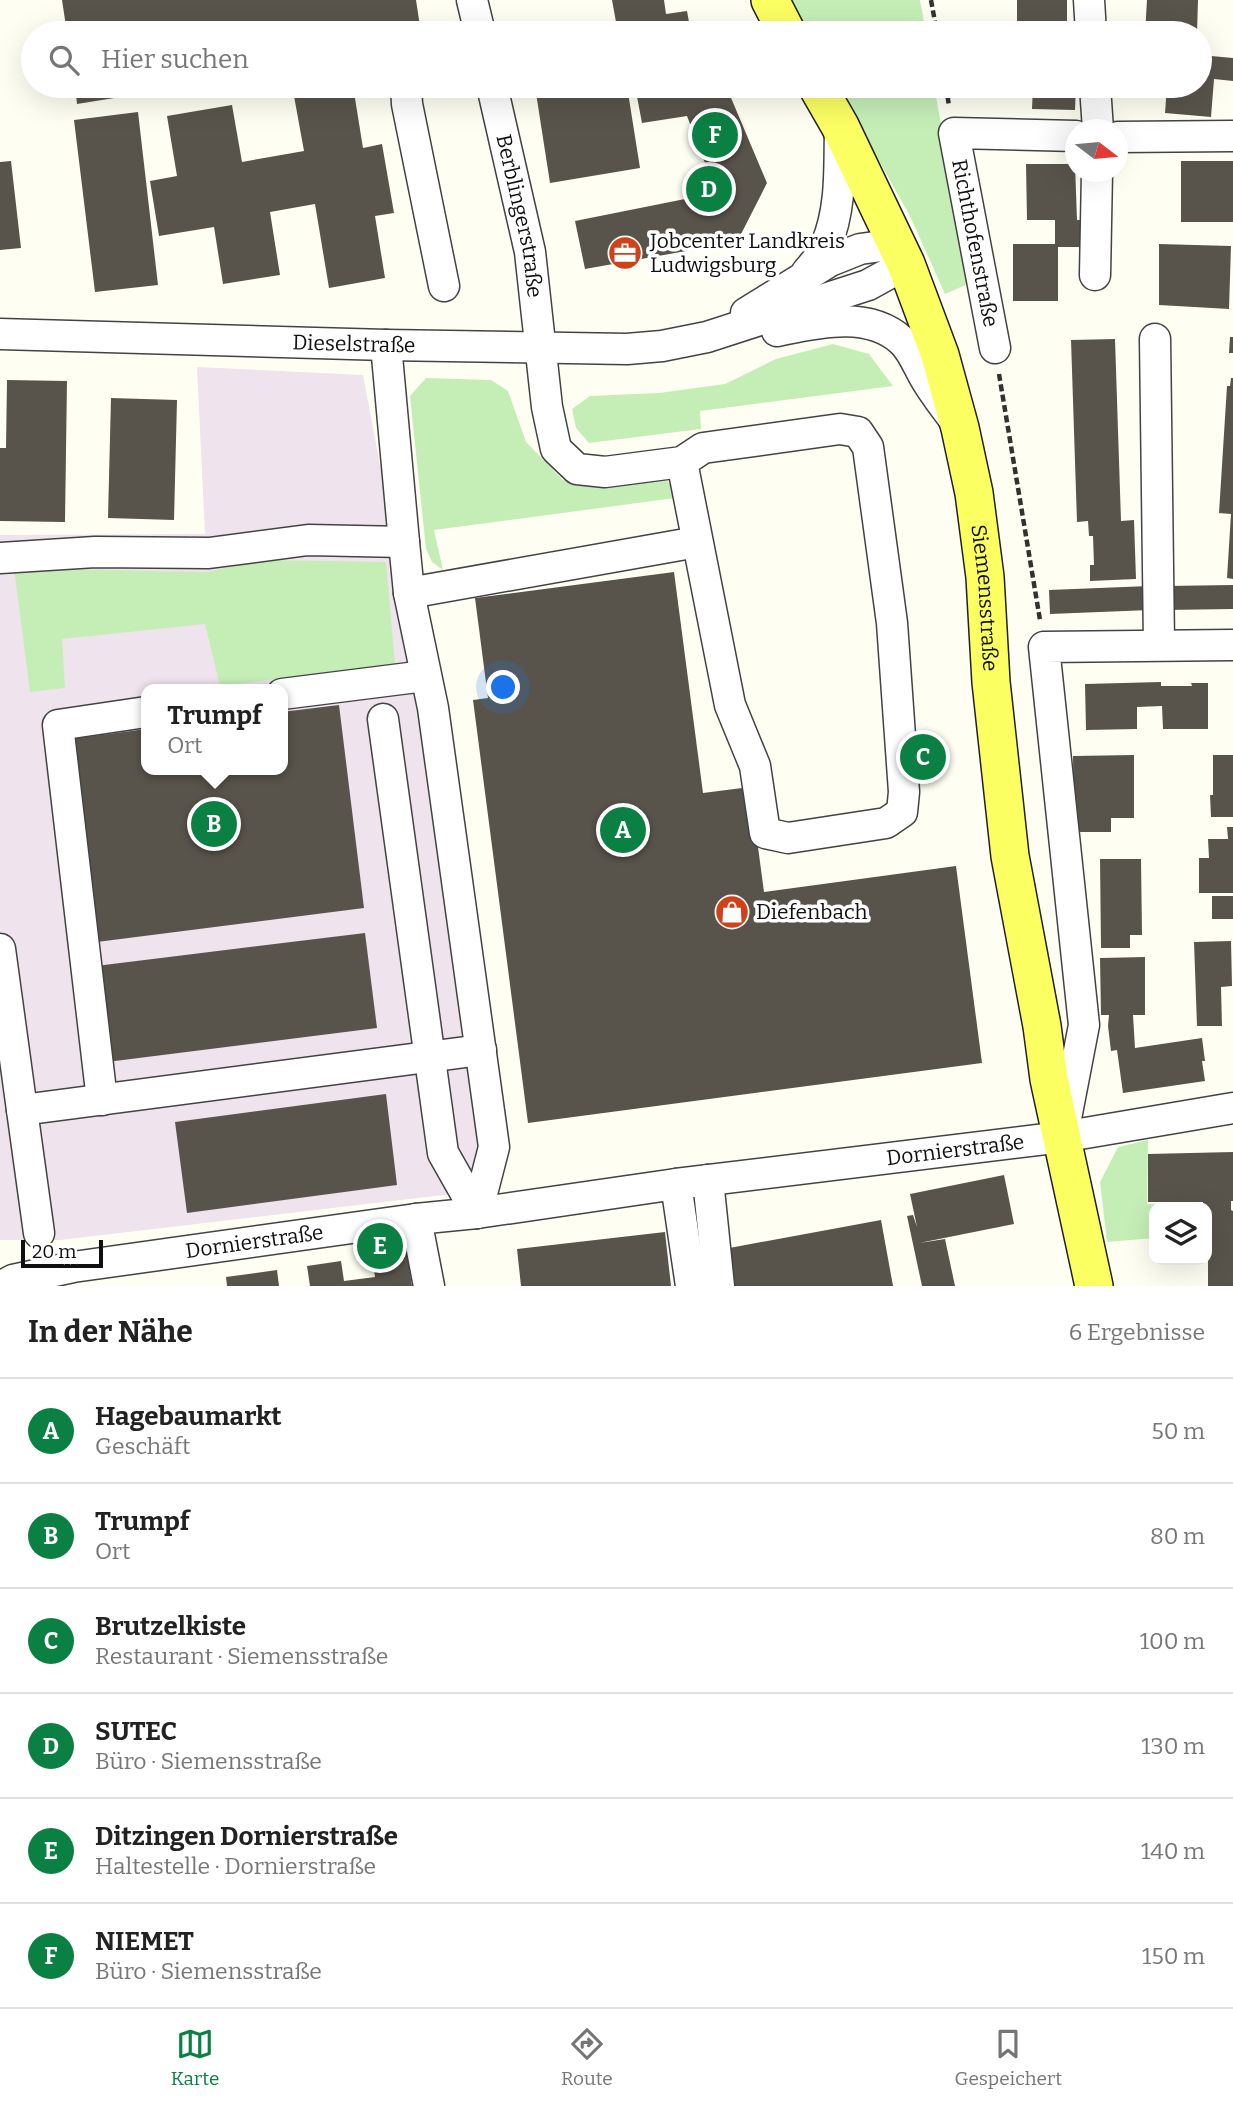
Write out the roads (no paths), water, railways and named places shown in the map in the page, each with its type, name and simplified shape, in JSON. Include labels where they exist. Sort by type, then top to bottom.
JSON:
[{"type":"main road","points":[[770,0],[781,21]]},
{"type":"main road","name":"Siemensstraße","points":[[824,98],[901,254],[940,355],[960,428],[974,493],[985,577],[991,682],[1010,856],[1042,1026],[1049,1079],[1094,1286]]},
{"type":"street","points":[[472,0],[477,21]]},
{"type":"street","points":[[1089,0],[1090,21]]},
{"type":"street","points":[[407,98],[444,286]]},
{"type":"street","name":"Berblingerstraße","points":[[495,98],[530,252],[547,407],[556,449],[577,470],[605,472],[681,462],[703,448],[839,429],[858,432],[868,447],[892,623],[904,792],[902,812],[886,823],[788,838],[765,833],[755,766],[730,705],[697,542]]},
{"type":"street","points":[[1096,98],[1096,119]]},
{"type":"street","points":[[804,278],[825,247],[832,226],[837,201],[840,126]]},
{"type":"street","name":"Richthofenstraße","points":[[995,348],[954,133],[1065,136]]},
{"type":"street","points":[[1128,136],[1233,136]]},
{"type":"street","points":[[1095,275],[1097,182]]},
{"type":"street","points":[[707,337],[830,261],[860,249],[901,254]]},
{"type":"street","points":[[707,337],[868,285],[901,254]]},
{"type":"street","points":[[707,337],[739,337],[824,322],[853,321],[884,328],[903,342],[960,428]]},
{"type":"street","name":"Dieselstraße","points":[[0,334],[628,349],[662,346],[707,337]]},
{"type":"street","points":[[1155,340],[1159,644],[1233,645]]},
{"type":"street","points":[[386,345],[409,593],[433,708],[494,1147],[477,1213]]},
{"type":"street","points":[[409,593],[697,542],[681,462]]},
{"type":"street","points":[[0,558],[94,552],[209,553],[308,540],[404,542]]},
{"type":"street","name":"Siemensstraße","points":[[1062,1138],[1084,1025],[1044,647],[1159,644]]},
{"type":"street","points":[[288,693],[425,676]]},
{"type":"street","points":[[102,1100],[58,725],[141,713]]},
{"type":"street","points":[[383,719],[443,1153],[477,1213]]},
{"type":"street","points":[[0,949],[39,1233]]},
{"type":"street","points":[[22,1110],[481,1050]]},
{"type":"street","name":"Dornierstraße","points":[[2,1286],[13,1280],[73,1267],[676,1184],[1062,1138],[1233,1108]]},
{"type":"street","points":[[708,1180],[719,1286]]},
{"type":"street","points":[[676,1184],[691,1286]]},
{"type":"street","points":[[416,1219],[429,1286]]},
{"type":"place","name":"NIEMET","points":[[715,135]]},
{"type":"place","name":"SUTEC","points":[[709,189]]},
{"type":"place","name":"Jobcenter Landkreis Ludwigsburg","points":[[625,253]]},
{"type":"place","name":"Brutzelkiste","points":[[923,757]]},
{"type":"place","name":"Trumpf","points":[[214,824]]},
{"type":"place","name":"Hagebaumarkt","points":[[623,830]]},
{"type":"place","name":"Diefenbach","points":[[732,912]]},
{"type":"place","name":"Ditzingen Dornierstraße","points":[[380,1246]]}]
